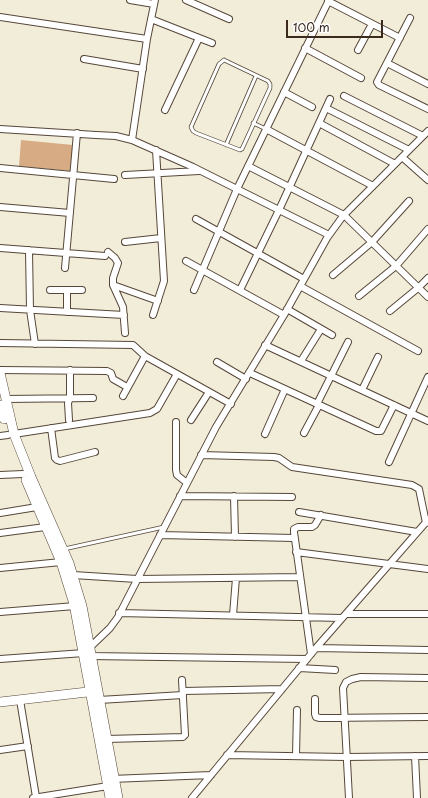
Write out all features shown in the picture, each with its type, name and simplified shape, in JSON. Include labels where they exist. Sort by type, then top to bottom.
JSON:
[{"type":"main road","points":[[0,373],[8,435],[45,527],[61,562],[75,606],[87,653],[110,781],[118,798]]},
{"type":"main road","points":[[8,435],[31,476],[73,575],[82,606],[87,653]]},
{"type":"main road","points":[[0,702],[95,694]]},
{"type":"main road","points":[[95,694],[106,739],[110,798]]},
{"type":"street","points":[[130,0],[155,2],[147,38],[132,140]]},
{"type":"street","points":[[186,0],[229,19]]},
{"type":"street","points":[[194,290],[237,189],[328,0],[400,38]]},
{"type":"street","points":[[0,17],[147,38]]},
{"type":"street","points":[[410,18],[378,83],[428,110]]},
{"type":"street","points":[[151,19],[212,43]]},
{"type":"street","points":[[358,50],[372,24]]},
{"type":"street","points":[[165,110],[199,38]]},
{"type":"street","points":[[305,48],[361,78]]},
{"type":"street","points":[[84,59],[143,69]]},
{"type":"street","points":[[387,63],[428,84]]},
{"type":"street","points":[[284,92],[312,107]]},
{"type":"street","points":[[344,96],[423,136]]},
{"type":"street","points":[[240,290],[330,99]]},
{"type":"street","points":[[326,108],[409,150]]},
{"type":"street","points":[[319,123],[395,164]]},
{"type":"street","points":[[0,129],[116,136],[132,140],[201,171],[329,235]]},
{"type":"street","points":[[266,129],[373,186]]},
{"type":"street","points":[[87,653],[110,628],[119,613],[216,427],[286,312],[329,235],[344,216],[428,131]]},
{"type":"street","points":[[65,268],[77,133]]},
{"type":"street","points":[[153,315],[164,280],[156,150]]},
{"type":"street","points":[[402,157],[428,180]]},
{"type":"street","points":[[248,166],[344,216],[428,298]]},
{"type":"street","points":[[0,168],[114,179]]},
{"type":"street","points":[[125,175],[201,171]]},
{"type":"street","points":[[333,275],[372,242],[409,201]]},
{"type":"street","points":[[0,207],[70,212]]},
{"type":"street","points":[[196,219],[304,279]]},
{"type":"street","points":[[359,296],[396,266],[428,229]]},
{"type":"street","points":[[125,242],[161,238]]},
{"type":"street","points":[[0,248],[106,254],[115,258],[118,263],[113,278],[113,285],[123,307],[125,333]]},
{"type":"street","points":[[29,250],[30,310],[35,344]]},
{"type":"street","points":[[186,261],[240,290],[332,335]]},
{"type":"street","points":[[390,311],[428,278]]},
{"type":"street","points":[[113,285],[158,301]]},
{"type":"street","points":[[300,286],[418,351]]},
{"type":"street","points":[[50,290],[82,290]]},
{"type":"street","points":[[67,290],[67,312]]},
{"type":"street","points":[[0,308],[124,315]]},
{"type":"street","points":[[301,361],[321,329]]},
{"type":"street","points":[[304,433],[348,342]]},
{"type":"street","points":[[0,343],[127,344],[137,347],[145,356],[230,404]]},
{"type":"street","points":[[265,345],[428,421]]},
{"type":"street","points":[[123,396],[145,356]]},
{"type":"street","points":[[362,390],[378,357]]},
{"type":"street","points":[[217,362],[246,379]]},
{"type":"street","points":[[0,370],[107,371],[111,373],[113,380],[127,387]]},
{"type":"street","points":[[69,420],[68,403],[70,398],[70,370]]},
{"type":"street","points":[[250,373],[379,432],[381,431],[394,405]]},
{"type":"street","points":[[8,435],[150,413],[156,409],[177,374]]},
{"type":"street","points":[[389,462],[428,377]]},
{"type":"street","points":[[265,434],[286,390]]},
{"type":"street","points":[[191,420],[209,392]]},
{"type":"street","points":[[3,402],[93,398]]},
{"type":"street","points":[[176,422],[176,470],[177,475],[187,483]]},
{"type":"street","points":[[51,428],[55,458],[57,460],[60,461],[94,452]]},
{"type":"street","points":[[201,455],[274,457],[279,458],[292,467],[412,485],[419,489],[424,526]]},
{"type":"street","points":[[0,475],[23,474]]},
{"type":"street","points":[[180,496],[292,497]]},
{"type":"street","points":[[234,496],[236,537]]},
{"type":"street","points":[[0,513],[37,507]]},
{"type":"street","points":[[299,512],[424,526]]},
{"type":"street","points":[[309,656],[306,616],[294,538],[294,529],[298,527],[315,525],[321,515]]},
{"type":"street","points":[[192,798],[309,656],[424,526]]},
{"type":"street","points":[[0,533],[45,527]]},
{"type":"street","points":[[160,536],[294,538]]},
{"type":"street","points":[[296,552],[428,569]]},
{"type":"street","points":[[0,568],[61,562]]},
{"type":"street","points":[[73,575],[137,578],[300,577]]},
{"type":"street","points":[[233,615],[236,578]]},
{"type":"street","points":[[0,612],[75,606]]},
{"type":"street","points":[[119,613],[306,616],[428,614]]},
{"type":"street","points":[[316,648],[428,650]]},
{"type":"street","points":[[0,660],[87,653],[309,656]]},
{"type":"street","points":[[299,668],[336,670]]},
{"type":"street","points":[[349,798],[343,688],[346,682],[352,679],[361,678],[428,678]]},
{"type":"street","points":[[106,739],[184,736],[186,734],[182,680]]},
{"type":"street","points":[[95,694],[183,693],[282,689]]},
{"type":"street","points":[[315,699],[316,717],[428,717]]},
{"type":"street","points":[[20,700],[28,746],[34,798],[110,781],[211,775]]},
{"type":"street","points":[[296,710],[296,756]]},
{"type":"street","points":[[0,750],[28,746]]},
{"type":"street","points":[[227,755],[346,757],[428,756]]},
{"type":"street","points":[[415,756],[417,798]]},
{"type":"lane","points":[[224,60],[256,76],[270,84],[270,88],[242,149],[240,150],[226,145],[193,131],[191,127],[219,64],[224,60]]},
{"type":"lane","points":[[226,145],[256,76]]},
{"type":"lane","points":[[254,123],[266,129]]},
{"type":"lane","points":[[63,549],[164,527]]},
{"type":"building","points":[[21,140],[73,145],[71,171],[19,166]]}]
